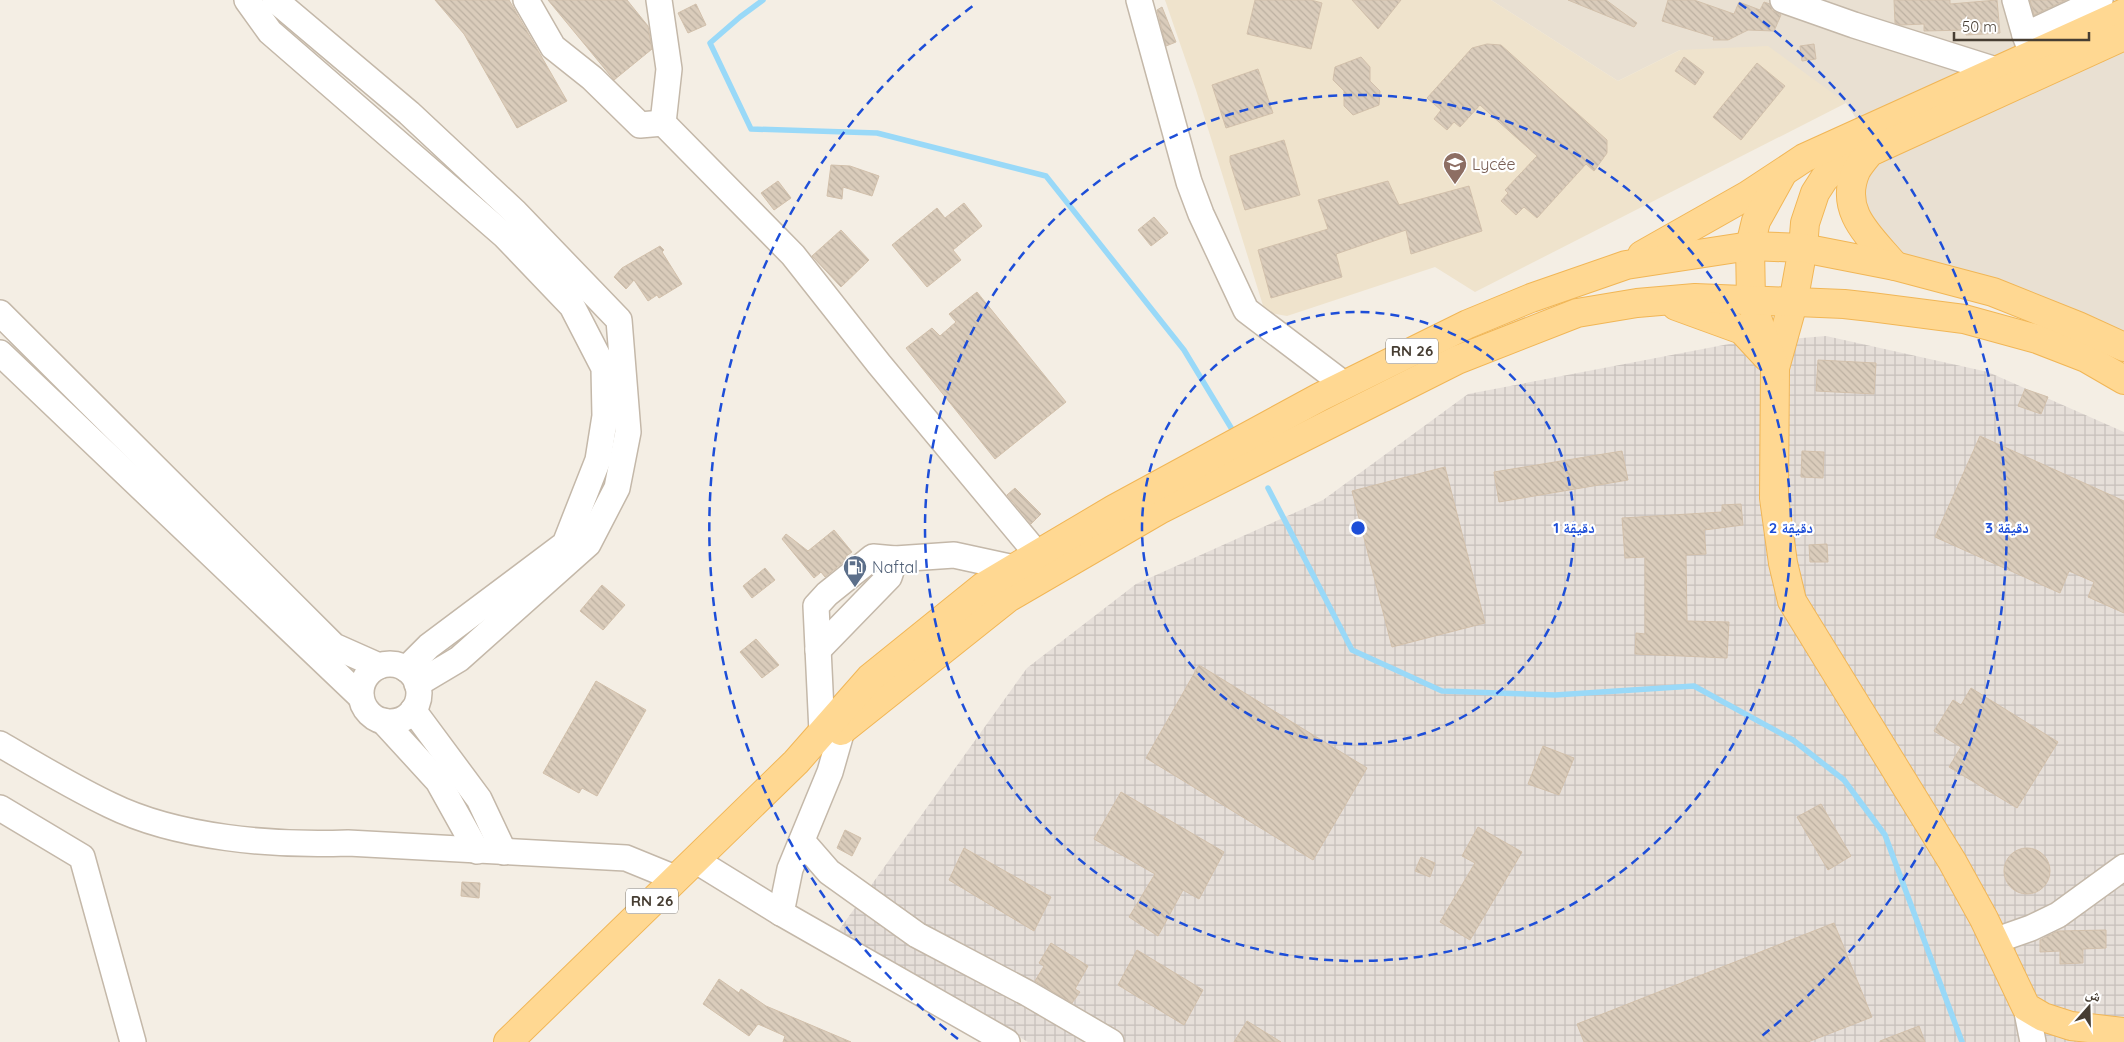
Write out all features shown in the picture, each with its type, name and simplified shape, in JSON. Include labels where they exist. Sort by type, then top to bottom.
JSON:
[{"type":"main road","points":[[1626,264],[1783,173],[1804,158],[1999,71],[2029,46],[2124,13]]},
{"type":"main road","points":[[2124,36],[1838,165],[1824,180],[1815,194],[1805,223],[1803,248],[1793,303],[1775,368],[1774,498],[1783,563],[1792,601],[1952,861],[2026,1007],[2043,1018],[2071,1026],[2124,1032]]},
{"type":"main road","points":[[1876,149],[1870,152],[1856,170],[1851,188],[1851,202],[1855,218],[1895,266]]},
{"type":"main road","points":[[1775,368],[1751,301],[1750,246],[1756,222],[1783,173]]},
{"type":"main road","name":"RN 26","points":[[832,731],[870,678],[902,650],[984,586],[1114,509],[1345,385],[1468,324],[1531,298],[1626,264],[1750,246],[1803,248],[1895,266],[1993,292],[2078,326],[2124,347]]},
{"type":"main road","name":"RN 26","points":[[508,1042],[796,762],[832,731],[1008,598],[1161,509],[1376,399],[1466,356],[1577,313],[1694,298],[1844,304],[1964,319],[2037,340],[2086,358],[2124,380]]},
{"type":"main road","points":[[1664,301],[1742,330],[1761,349],[1775,368]]},
{"type":"main road","points":[[1775,368],[1797,324],[1810,314],[1844,304]]},
{"type":"street","points":[[247,0],[270,32],[505,236],[572,306],[604,368],[605,416],[598,460],[565,544],[428,646],[412,676]]},
{"type":"street","points":[[275,0],[416,119],[515,212],[619,320],[628,432],[617,488],[588,544],[459,659],[412,676]]},
{"type":"street","points":[[526,0],[554,47],[592,78],[640,125],[663,123]]},
{"type":"street","points":[[659,0],[669,69],[663,123]]},
{"type":"street","points":[[1139,0],[1189,182],[1201,214],[1246,310],[1345,385]]},
{"type":"street","points":[[2015,0],[2029,46],[2100,0]]},
{"type":"street","points":[[1795,2],[1999,71]]},
{"type":"street","points":[[663,123],[793,255],[879,364],[1026,562]]},
{"type":"street","points":[[0,313],[334,646],[379,666]]},
{"type":"street","points":[[0,354],[361,697]]},
{"type":"street","points":[[781,913],[790,870],[830,772],[832,731],[818,650],[816,606],[827,594],[874,557],[895,559],[954,555],[1026,562]]},
{"type":"street","points":[[818,650],[889,577],[895,559]]},
{"type":"street","points":[[383,721],[398,721],[407,717],[413,710],[419,693],[412,676],[398,665],[388,664],[371,670],[361,687],[364,707],[370,714],[383,721],[438,781],[477,851]]},
{"type":"street","points":[[413,710],[479,799],[504,852]]},
{"type":"street","points":[[3,748],[111,806],[169,827],[218,836],[305,845],[348,843],[626,858],[675,878]]},
{"type":"street","points":[[0,808],[82,857],[133,1042]]},
{"type":"street","points":[[802,841],[830,872],[917,935],[1027,993],[1111,1042]]},
{"type":"street","points":[[695,860],[781,913],[1007,1042]]},
{"type":"street","points":[[1994,941],[2031,928],[2058,915],[2124,867]]},
{"type":"street","points":[[2026,1007],[2033,1042]]},
{"type":"shaded area","name":"Lycée","points":[[1165,0],[1491,0],[1618,81],[1680,50],[1768,46],[1846,103],[1475,292],[1435,267],[1287,316],[1265,312],[1196,90]]},
{"type":"shaded area","points":[[1491,0],[2124,0],[2124,347],[1895,266],[1855,218],[1876,149],[1846,103],[1680,50],[1618,81]]},
{"type":"shaded area","points":[[1826,336],[1988,372],[2124,432],[2124,1042],[1028,1042],[839,930],[1027,668],[1136,584],[1323,500],[1468,394],[1729,344]]},
{"type":"building","points":[[435,0],[509,0],[567,101],[517,128],[464,34]]},
{"type":"building","points":[[548,0],[627,0],[648,26],[652,49],[614,80]]},
{"type":"building","points":[[1255,0],[1311,0],[1322,3],[1311,49],[1247,34]]},
{"type":"building","points":[[1352,0],[1401,0],[1378,29]]},
{"type":"building","points":[[1568,0],[1606,0],[1637,23],[1634,27]]},
{"type":"building","points":[[1668,0],[1694,0],[1734,14],[1739,2],[1760,10],[1764,2],[1770,4],[1772,10],[1781,15],[1774,31],[1748,30],[1728,40],[1713,40],[1714,37],[1662,21]]},
{"type":"building","points":[[1894,0],[1950,0],[1950,4],[1997,0],[2000,33],[1966,35],[1966,30],[1924,31],[1924,24],[1901,25],[1895,23]]},
{"type":"building","points":[[2030,0],[2066,0],[2034,15]]},
{"type":"building","points":[[696,4],[706,25],[688,33],[678,13]]},
{"type":"building","points":[[1162,7],[1176,42],[1166,46],[1157,10]]},
{"type":"building","points":[[1487,44],[1501,45],[1607,140],[1607,153],[1594,171],[1586,164],[1537,218],[1524,207],[1516,215],[1501,201],[1508,193],[1505,190],[1537,156],[1480,105],[1460,127],[1454,122],[1447,130],[1434,119],[1441,110],[1427,98],[1472,48]]},
{"type":"building","points":[[1814,44],[1816,59],[1802,61],[1800,46]]},
{"type":"building","points":[[1361,57],[1370,67],[1370,81],[1380,91],[1379,105],[1353,115],[1344,106],[1344,91],[1333,80],[1335,67]]},
{"type":"building","points":[[1684,57],[1704,72],[1695,85],[1675,71]]},
{"type":"building","points":[[1757,63],[1785,86],[1741,140],[1713,117]]},
{"type":"building","points":[[1258,69],[1273,113],[1226,128],[1212,85]]},
{"type":"building","points":[[1284,140],[1300,195],[1245,210],[1230,162],[1230,156]]},
{"type":"building","points":[[831,165],[850,166],[879,176],[872,196],[843,187],[842,199],[827,196]]},
{"type":"building","points":[[778,181],[791,198],[774,210],[761,193]]},
{"type":"building","points":[[1388,181],[1399,205],[1469,186],[1482,231],[1411,254],[1406,230],[1336,254],[1342,277],[1271,298],[1258,250],[1328,229],[1318,200]]},
{"type":"building","points":[[964,203],[982,226],[953,250],[961,260],[927,287],[892,245],[937,208],[945,218]]},
{"type":"building","points":[[1154,217],[1168,233],[1151,246],[1138,230]]},
{"type":"building","points":[[841,230],[869,260],[841,287],[812,256]]},
{"type":"building","points":[[660,246],[682,284],[659,298],[657,295],[648,301],[634,280],[626,289],[614,277],[622,268]]},
{"type":"building","points":[[977,292],[1066,402],[995,459],[906,348],[932,328],[940,336],[956,322],[949,314]]},
{"type":"building","points":[[1818,360],[1876,363],[1874,394],[1816,391]]},
{"type":"building","points":[[2025,389],[2048,397],[2041,414],[2018,406]]},
{"type":"building","points":[[1980,436],[2124,501],[2124,613],[2088,597],[2094,582],[2069,571],[2060,593],[1935,537]]},
{"type":"building","points":[[1622,451],[1628,480],[1499,502],[1494,472]]},
{"type":"building","points":[[1802,451],[1824,452],[1823,478],[1801,477]]},
{"type":"building","points":[[1445,467],[1485,623],[1392,647],[1352,491]]},
{"type":"building","points":[[1015,488],[1041,514],[1031,524],[1007,495]]},
{"type":"building","points":[[1741,504],[1743,525],[1704,530],[1706,554],[1686,555],[1687,621],[1729,622],[1727,658],[1635,654],[1636,633],[1645,634],[1645,557],[1625,558],[1622,518],[1722,512],[1722,505]]},
{"type":"building","points":[[834,530],[852,552],[845,557],[847,559],[825,577],[821,572],[814,578],[782,539],[786,534],[808,551]]},
{"type":"building","points":[[1827,544],[1828,562],[1810,562],[1809,545]]},
{"type":"building","points":[[765,568],[775,580],[752,598],[743,586]]},
{"type":"building","points":[[602,585],[625,605],[603,630],[580,611]]},
{"type":"building","points":[[756,639],[779,665],[762,678],[740,652]]},
{"type":"building","points":[[1199,665],[1367,768],[1313,860],[1146,758]]},
{"type":"building","points":[[596,681],[646,710],[597,796],[582,788],[579,793],[543,773]]},
{"type":"building","points":[[1971,688],[2058,742],[2017,808],[1949,767],[1961,747],[1934,731],[1953,700],[1961,705]]},
{"type":"building","points":[[1543,746],[1574,758],[1559,795],[1528,784]]},
{"type":"building","points":[[1121,792],[1224,852],[1199,899],[1183,890],[1158,936],[1129,917],[1155,874],[1094,839]]},
{"type":"building","points":[[1821,804],[1851,856],[1828,870],[1797,817]]},
{"type":"building","points":[[1478,827],[1522,852],[1470,940],[1440,922],[1475,863],[1462,856]]},
{"type":"building","points":[[845,830],[861,838],[852,856],[837,848]]},
{"type":"building","points":[[964,848],[1051,897],[1034,931],[949,880]]},
{"type":"building","points":[[2032,848],[2036,849],[2046,858],[2049,862],[2049,880],[2040,890],[2032,894],[2022,894],[2014,890],[2005,880],[2004,866],[2008,858],[2018,849]]},
{"type":"building","points":[[1421,857],[1435,863],[1430,877],[1415,871]]},
{"type":"building","points":[[462,882],[480,883],[479,898],[461,896]]},
{"type":"building","points":[[1834,923],[1872,1017],[1808,1042],[1584,1042],[1577,1024]]},
{"type":"building","points":[[2106,930],[2106,948],[2083,949],[2083,963],[2060,964],[2060,951],[2040,952],[2040,940],[2058,931]]},
{"type":"building","points":[[1051,943],[1088,966],[1075,989],[1080,992],[1072,1003],[1035,981],[1044,966],[1039,963]]},
{"type":"building","points":[[1137,950],[1203,990],[1184,1025],[1118,985]]},
{"type":"building","points":[[719,979],[739,993],[741,989],[766,1006],[851,1042],[783,1042],[785,1036],[758,1024],[749,1036],[703,1004]]},
{"type":"building","points":[[1247,1021],[1281,1042],[1234,1042]]},
{"type":"building","points":[[1919,1026],[1925,1042],[1880,1042],[1880,1041]]},
{"type":"waterway","points":[[763,0],[710,43],[751,129],[877,133],[1046,176],[1184,350],[1233,431]]},
{"type":"waterway","points":[[1268,488],[1352,650],[1442,691],[1555,695],[1694,686],[1793,740],[1844,780],[1885,835],[1962,1042]]},
{"type":"place","name":"Lycée","points":[[1455,185]]},
{"type":"place","name":"Naftal","points":[[855,588]]}]
